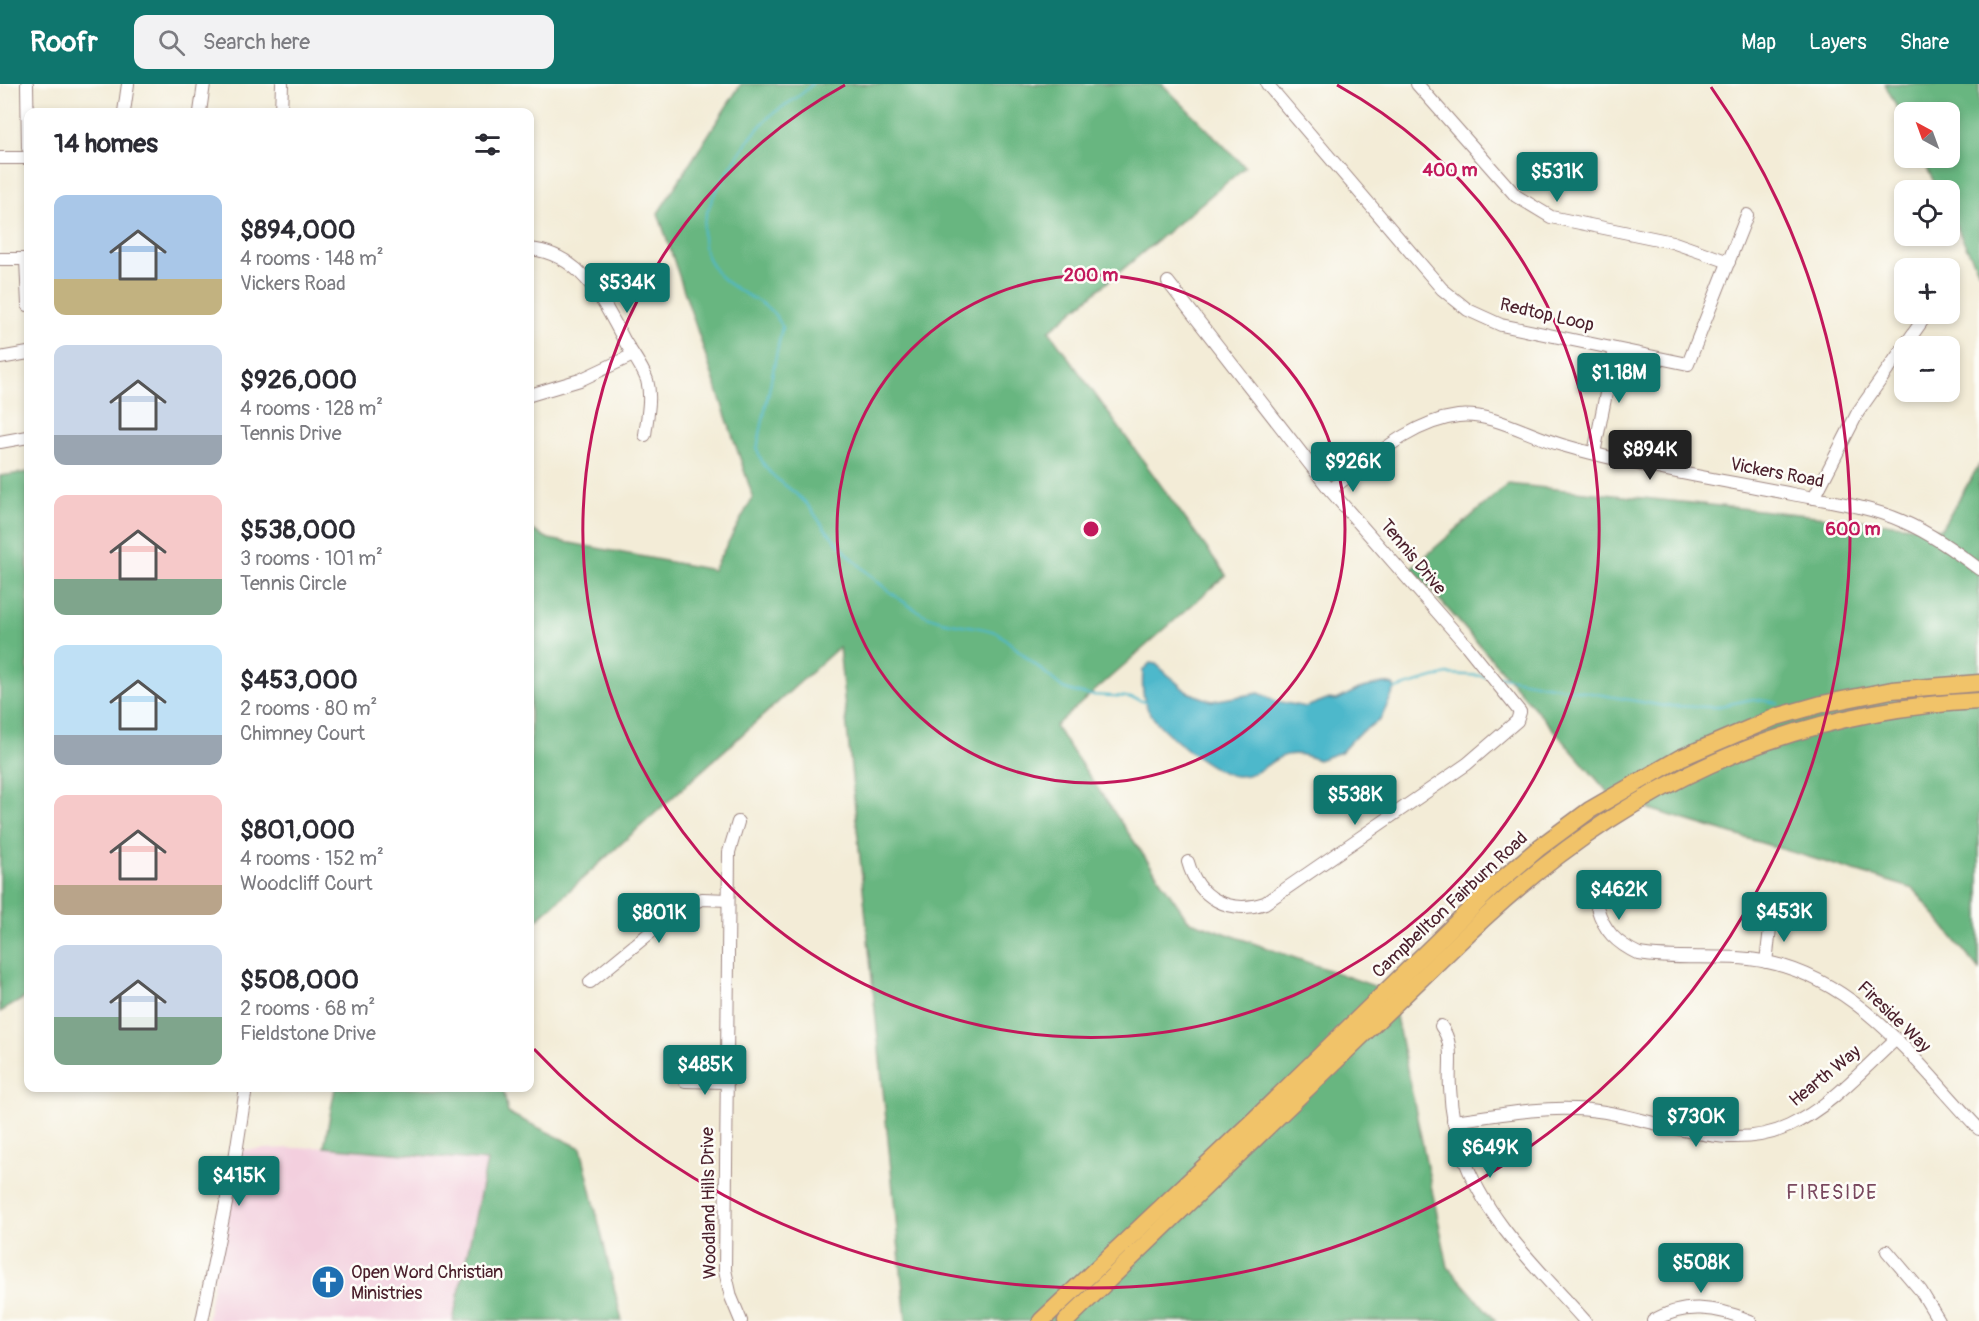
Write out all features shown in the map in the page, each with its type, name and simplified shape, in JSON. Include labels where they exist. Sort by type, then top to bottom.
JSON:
[{"type":"main road","name":"Campbellton Fairburn Road","points":[[1041,1321],[1255,1119],[1494,886],[1540,847],[1590,810],[1680,758],[1776,717],[1822,704],[1892,690],[1979,683]]},
{"type":"main road","name":"Campbellton Fairburn Road","points":[[1066,1321],[1527,877],[1591,829],[1681,778],[1773,740],[1879,712],[1979,701]]},
{"type":"street","points":[[27,84],[27,108]]},
{"type":"street","points":[[125,108],[128,84]]},
{"type":"street","points":[[201,108],[204,84]]},
{"type":"street","points":[[281,108],[282,84]]},
{"type":"street","name":"Redtop Loop","points":[[1267,84],[1442,290],[1468,310],[1501,325],[1688,364],[1748,214]]},
{"type":"street","points":[[1418,84],[1516,196],[1551,217],[1672,242],[1729,262]]},
{"type":"street","points":[[0,158],[24,158]]},
{"type":"street","points":[[534,250],[545,251],[582,272],[597,291],[646,380],[649,402],[645,435]]},
{"type":"street","points":[[0,259],[24,259]]},
{"type":"street","name":"Tennis Drive","points":[[1168,282],[1330,490],[1467,646],[1520,712],[1517,721],[1467,764],[1265,903],[1241,908],[1216,902],[1197,885],[1188,862]]},
{"type":"street","points":[[1814,498],[1858,412],[1920,324]]},
{"type":"street","points":[[1594,453],[1615,349]]},
{"type":"street","points":[[0,358],[24,353]]},
{"type":"street","points":[[534,394],[580,380],[633,355]]},
{"type":"street","name":"Vickers Road","points":[[1330,490],[1415,429],[1457,416],[1488,418],[1532,436],[1594,453],[1863,508],[1902,521],[1937,539],[1979,569]]},
{"type":"street","points":[[0,442],[24,438]]},
{"type":"street","name":"Woodland Hills Drive","points":[[738,822],[729,852],[725,1270],[731,1297],[741,1321]]},
{"type":"street","points":[[590,982],[679,909],[702,899],[728,900]]},
{"type":"street","name":"Fireside Way","points":[[1597,907],[1606,928],[1623,946],[1652,956],[1766,962],[1803,972],[1837,989],[1865,1009],[1979,1130]]},
{"type":"street","points":[[1766,962],[1771,920]]},
{"type":"street","points":[[1441,1026],[1450,1046],[1449,1087],[1453,1121],[1463,1155],[1478,1189],[1495,1217],[1585,1321]]},
{"type":"street","name":"Hearth Way","points":[[1453,1121],[1576,1108],[1608,1112],[1712,1136],[1758,1136],[1788,1127],[1814,1113],[1895,1040]]},
{"type":"street","points":[[685,1081],[726,1082]]},
{"type":"street","points":[[202,1321],[235,1159],[245,1092]]},
{"type":"street","points":[[1887,1251],[1921,1291],[1939,1321]]},
{"type":"street","points":[[1653,1321],[1686,1309],[1713,1309],[1733,1313],[1750,1321]]},
{"type":"shaded area","points":[[324,1147],[487,1161],[453,1321],[207,1321],[236,1150]]},
{"type":"green space","points":[[741,84],[1162,84],[1245,167],[1049,331],[1226,575],[1055,726],[1188,920],[1391,992],[1448,1267],[1496,1321],[906,1321],[839,647],[534,922],[534,531],[549,539],[713,570],[753,497],[658,213]]},
{"type":"green space","points":[[1885,84],[1979,84],[1979,272],[1960,234],[1960,180],[1933,180],[1927,168],[1960,168],[1960,102],[1894,102]]},
{"type":"green space","points":[[1979,465],[1979,970],[1914,889],[1613,798],[1412,568],[1508,484],[1941,529]]},
{"type":"green space","points":[[24,473],[24,998],[0,1012],[0,476]]},
{"type":"green space","points":[[334,1092],[504,1092],[508,1113],[581,1148],[622,1321],[453,1321],[487,1161],[324,1147]]},
{"type":"water","points":[[1150,663],[1156,664],[1187,692],[1212,701],[1259,693],[1276,701],[1306,707],[1327,699],[1337,700],[1359,689],[1384,683],[1393,685],[1395,689],[1380,720],[1358,734],[1341,752],[1318,760],[1291,754],[1273,761],[1257,772],[1236,776],[1201,760],[1154,718],[1148,710],[1143,691],[1143,670]]},
{"type":"waterway","points":[[812,84],[802,94],[769,117],[753,135],[722,181],[708,208],[704,222],[705,249],[710,262],[720,276],[771,311],[782,327],[757,449],[765,467],[805,502],[827,531],[860,566],[910,606],[941,621],[998,633],[1063,688],[1085,694],[1124,697],[1145,702]]},
{"type":"waterway","points":[[1395,689],[1447,674],[1485,676]]},
{"type":"waterway","points":[[1496,676],[1664,706],[1715,707],[1753,699],[1778,703]]},
{"type":"place","name":"Open Word Christian Ministries","points":[[328,1282]]},
{"type":"district","name":"FIRESIDE","points":[[1832,1192]]}]
